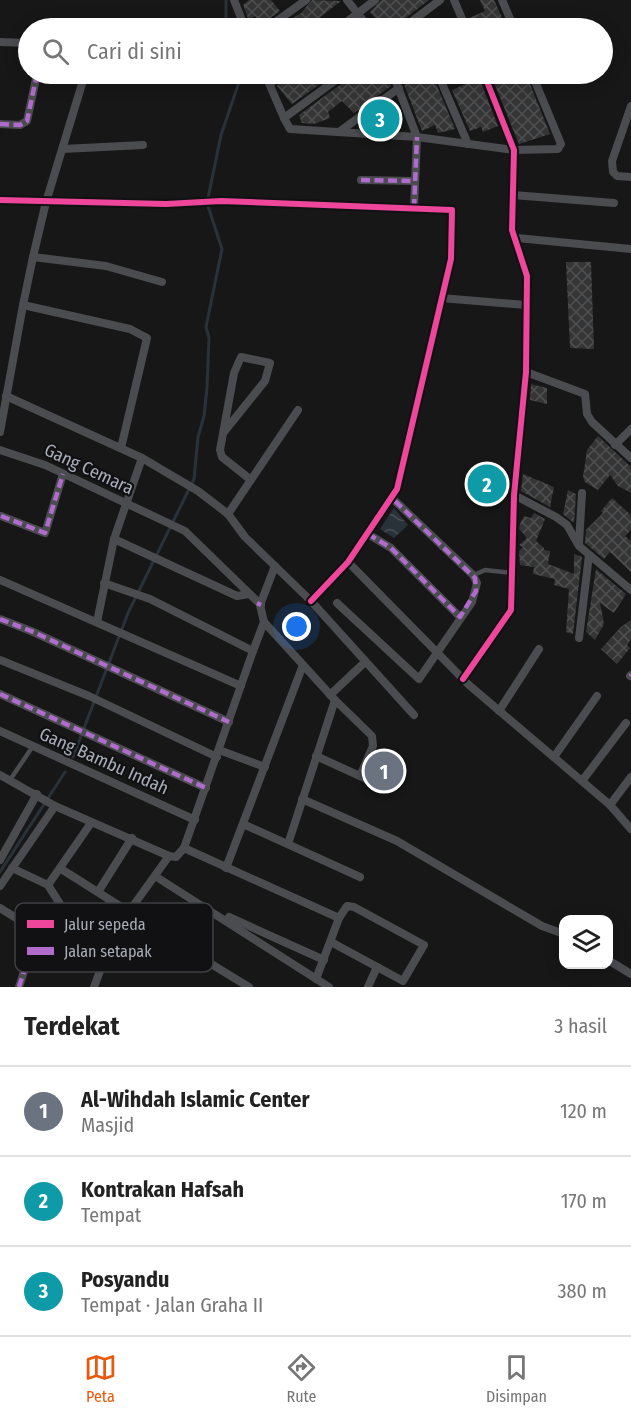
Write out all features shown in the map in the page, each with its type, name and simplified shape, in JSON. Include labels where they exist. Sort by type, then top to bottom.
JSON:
[{"type":"street","points":[[235,0],[242,18]]},
{"type":"street","points":[[281,18],[306,0]]},
{"type":"street","points":[[347,0],[361,18]]},
{"type":"street","points":[[353,18],[375,0]]},
{"type":"street","points":[[417,18],[440,0]]},
{"type":"street","points":[[454,0],[462,18]]},
{"type":"street","points":[[502,0],[510,18]]},
{"type":"street","points":[[0,42],[18,43]]},
{"type":"street","points":[[0,124],[20,124],[27,121],[35,84]]},
{"type":"street","points":[[0,432],[23,304],[46,201],[82,84]]},
{"type":"street","points":[[270,84],[291,130],[417,137],[514,150],[558,150],[561,146],[536,84]]},
{"type":"street","points":[[284,118],[330,84]]},
{"type":"street","points":[[397,84],[417,137],[414,208]]},
{"type":"street","points":[[442,84],[468,144]]},
{"type":"street","points":[[463,679],[511,610],[514,495],[526,372],[526,276],[517,238],[512,230],[514,150],[488,84]]},
{"type":"street","points":[[339,132],[399,88]]},
{"type":"street","points":[[631,106],[612,161],[613,172],[617,176],[631,177]]},
{"type":"street","points":[[63,149],[143,146]]},
{"type":"street","points":[[361,180],[415,182]]},
{"type":"street","points":[[513,195],[614,203]]},
{"type":"street","points":[[0,201],[166,204],[221,201],[452,210],[451,259],[393,499],[348,562],[311,601]]},
{"type":"street","points":[[517,238],[631,249]]},
{"type":"street","points":[[33,257],[106,266],[162,282]]},
{"type":"street","points":[[441,298],[526,305]]},
{"type":"street","points":[[23,304],[130,329],[147,338],[121,448]]},
{"type":"street","points":[[224,432],[265,381],[270,363],[241,357],[234,373],[224,432],[221,456],[251,480]]},
{"type":"street","points":[[526,372],[585,394],[588,416],[597,429],[631,458]]},
{"type":"street","points":[[6,396],[142,458],[198,491],[228,514],[245,537],[311,601],[414,715]]},
{"type":"street","points":[[228,514],[298,410]]},
{"type":"street","points":[[615,445],[631,429]]},
{"type":"street","name":"Gang Cemara","points":[[0,450],[63,474],[185,531],[261,604]]},
{"type":"street","points":[[97,622],[114,539],[142,458]]},
{"type":"street","points":[[1,516],[45,533],[63,474]]},
{"type":"street","points":[[579,546],[582,493]]},
{"type":"street","points":[[514,495],[556,517],[570,530],[579,546],[631,590]]},
{"type":"street","points":[[337,603],[417,679],[421,677],[438,653],[476,591],[473,575],[393,499]]},
{"type":"street","points":[[368,534],[391,548],[460,617]]},
{"type":"street","points":[[114,539],[237,596],[249,594]]},
{"type":"street","points":[[579,638],[589,555]]},
{"type":"street","points":[[348,562],[463,679],[610,805],[631,829]]},
{"type":"street","points":[[3,777],[91,823],[176,857],[184,848],[195,820],[264,622],[261,604],[275,566]]},
{"type":"street","points":[[0,580],[241,686]]},
{"type":"street","points":[[104,583],[150,599],[253,651]]},
{"type":"street","points":[[0,619],[117,669],[229,722]]},
{"type":"street","points":[[264,622],[332,697],[374,739],[360,776]]},
{"type":"street","points":[[499,711],[539,649]]},
{"type":"street","points":[[0,660],[89,696],[218,754],[265,767]]},
{"type":"street","points":[[288,844],[332,697],[365,662]]},
{"type":"street","points":[[226,868],[303,666]]},
{"type":"street","points":[[0,694],[206,788]]},
{"type":"street","points":[[554,757],[597,696]]},
{"type":"street","points":[[582,781],[626,723]]},
{"type":"street","name":"Gang Bambu Indah","points":[[0,731],[195,820]]},
{"type":"street","points":[[316,756],[384,787]]},
{"type":"street","points":[[610,805],[631,777]]},
{"type":"street","points":[[0,858],[46,800]]},
{"type":"street","points":[[0,886],[12,868],[46,800]]},
{"type":"street","points":[[302,800],[398,841],[542,926],[559,932]]},
{"type":"street","points":[[48,885],[91,823]]},
{"type":"street","points":[[243,824],[360,877]]},
{"type":"street","points":[[98,892],[132,838]]},
{"type":"street","points":[[184,848],[339,918]]},
{"type":"street","points":[[136,903],[169,856]]},
{"type":"street","points":[[12,868],[48,885],[59,903]]},
{"type":"street","points":[[61,869],[117,903]]},
{"type":"street","points":[[155,876],[200,903]]},
{"type":"street","points":[[316,979],[339,918],[347,906],[352,906],[424,945],[403,981],[331,942]]},
{"type":"street","points":[[0,908],[15,917]]},
{"type":"street","points":[[213,910],[324,960]]},
{"type":"street","points":[[213,911],[329,987]]},
{"type":"street","points":[[613,963],[631,974]]},
{"type":"street","points":[[213,966],[249,987]]},
{"type":"street","points":[[368,987],[376,967]]},
{"type":"street","points":[[19,987],[24,972]]},
{"type":"street","points":[[94,987],[100,972]]},
{"type":"lane","points":[[473,575],[485,570],[512,573]]},
{"type":"lane","points":[[3,777],[33,746]]},
{"type":"water","points":[[394,508],[408,525],[394,538],[380,529]]},
{"type":"building","points":[[249,0],[271,0],[280,11],[270,18],[255,16],[248,18],[243,5]]},
{"type":"building","points":[[312,0],[341,1],[319,18],[293,18]]},
{"type":"building","points":[[381,0],[429,0],[406,18],[375,18],[370,12]]},
{"type":"building","points":[[480,0],[494,0],[502,18],[469,18],[485,11]]},
{"type":"building","points":[[279,84],[320,84],[292,104],[277,86]]},
{"type":"building","points":[[341,84],[390,84],[391,86],[354,113],[342,101],[328,112],[330,118],[314,124],[302,123],[299,115]]},
{"type":"building","points":[[404,84],[436,84],[455,129],[438,133],[435,125],[422,131]]},
{"type":"building","points":[[466,84],[481,84],[498,126],[483,132],[481,127],[470,131],[452,90]]},
{"type":"building","points":[[495,84],[530,84],[550,134],[519,144]]},
{"type":"building","points":[[389,103],[396,121],[379,128],[369,128],[366,120]]},
{"type":"building","points":[[566,262],[591,262],[594,349],[570,348]]},
{"type":"building","points":[[531,384],[547,388],[547,404],[530,400]]},
{"type":"building","points":[[598,436],[631,467],[631,493],[618,486],[610,475],[598,490],[585,482],[583,477],[587,450]]},
{"type":"building","points":[[466,473],[507,478],[508,494],[466,490]]},
{"type":"building","points":[[523,474],[554,487],[550,507],[521,491]]},
{"type":"building","points":[[568,490],[576,494],[574,523],[563,514]]},
{"type":"building","points":[[612,498],[631,515],[631,530],[625,536],[631,541],[631,572],[610,552],[604,559],[585,543],[586,530],[603,513],[601,511]]},
{"type":"building","points":[[534,513],[545,519],[536,541],[544,550],[550,551],[548,564],[574,574],[574,554],[582,557],[573,634],[566,632],[569,589],[554,585],[555,579],[533,574],[534,567],[520,565],[519,551],[523,547],[519,545],[527,538],[519,529],[520,524],[524,516],[531,518]]},
{"type":"building","points":[[596,569],[626,594],[614,613],[600,603],[604,624],[595,640],[586,632]]},
{"type":"building","points":[[631,620],[631,639],[627,645],[630,648],[617,664],[601,649],[621,627]]},
{"type":"waterway","points":[[226,0],[226,18]]},
{"type":"waterway","points":[[73,757],[128,613],[194,479],[198,437],[204,416],[207,388],[209,338],[206,327],[222,249],[207,203],[221,135],[238,84]]},
{"type":"waterway","points":[[0,872],[65,772]]},
{"type":"marked path","points":[[0,124],[20,125],[27,121],[35,84]]},
{"type":"marked path","points":[[414,208],[417,137]]},
{"type":"marked path","points":[[361,180],[415,181]]},
{"type":"marked path","points":[[1,516],[45,533],[63,474]]},
{"type":"marked path","points":[[368,534],[391,548],[460,617],[476,591],[475,578],[393,499]]},
{"type":"marked path","points":[[257,603],[261,605]]},
{"type":"marked path","points":[[0,619],[229,722]]},
{"type":"marked path","points":[[0,694],[206,788]]},
{"type":"marked path","points":[[19,987],[24,972]]},
{"type":"cycle path","points":[[463,679],[511,610],[514,495],[526,372],[527,276],[512,230],[514,150],[488,84]]},
{"type":"cycle path","points":[[0,200],[166,204],[221,201],[452,210],[451,259],[397,489],[348,562],[311,601]]},
{"type":"place","name":"Posyandu","points":[[380,119]]},
{"type":"place","name":"Kontrakan Hafsah","points":[[487,484]]},
{"type":"place","name":"Al-Wihdah Islamic Center","points":[[384,771]]}]
